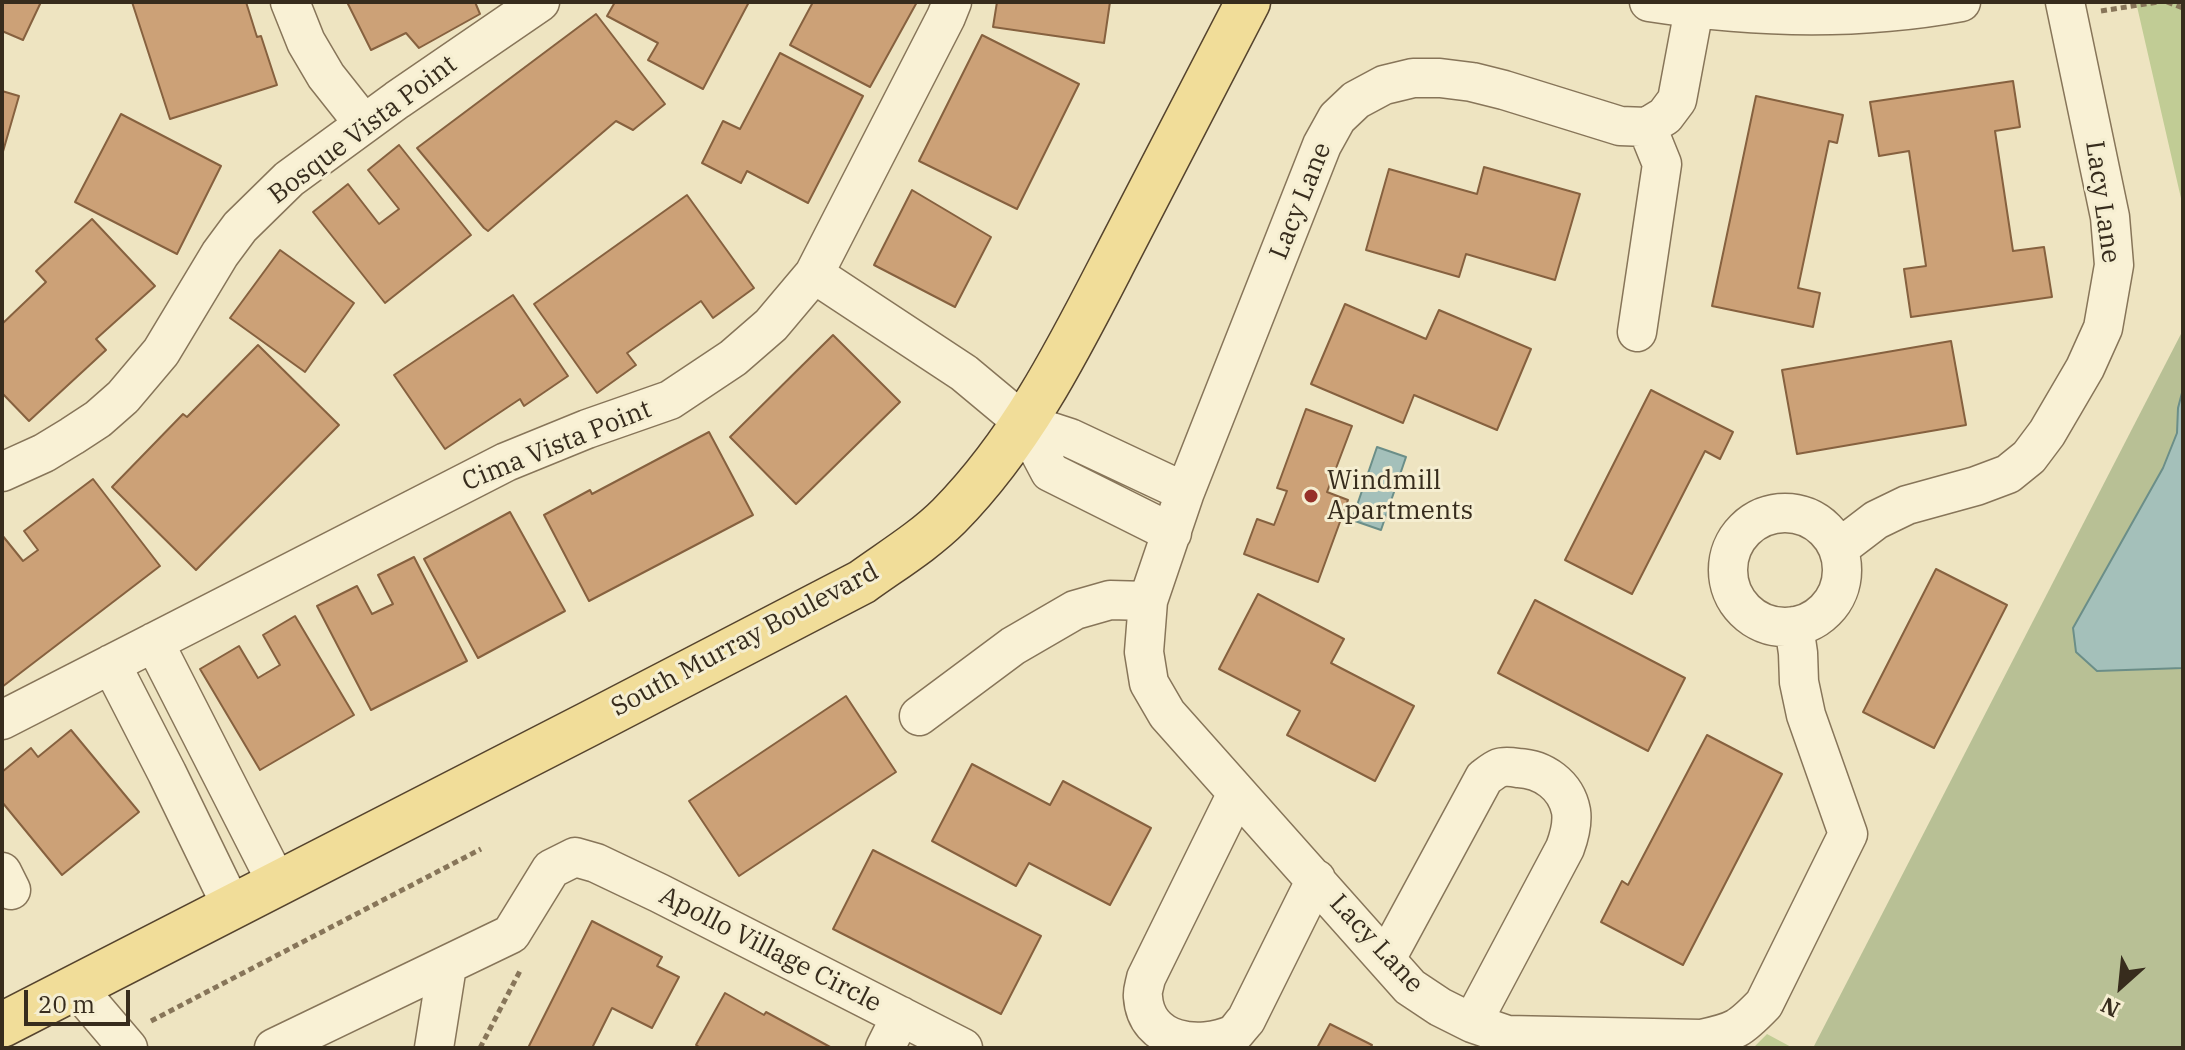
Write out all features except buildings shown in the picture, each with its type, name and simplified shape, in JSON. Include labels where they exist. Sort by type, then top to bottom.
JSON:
[{"type":"main road","name":"South Murray Boulevard","points":[[2,1025],[862,582],[946,518],[977,485],[1024,423],[1062,362],[1248,2]]},
{"type":"street","points":[[290,2],[306,42],[326,76],[364,124]]},
{"type":"street","name":"Bosque Vista Point","points":[[2,472],[72,436],[123,397],[161,352],[220,254],[240,227],[289,179],[540,2]]},
{"type":"street","name":"Cima Vista Point","points":[[2,720],[506,462],[670,400],[733,358],[771,325],[814,274],[952,2]]},
{"type":"street","points":[[1649,2],[1694,9],[1801,16],[1874,13],[1961,2]]},
{"type":"street","points":[[1637,332],[1662,164],[1647,127],[1665,116],[1677,100],[1694,9]]},
{"type":"street","name":"Lacy Lane","points":[[1838,549],[1876,520],[1907,505],[2008,474],[2029,457],[2047,433],[2077,381],[2103,328],[2114,265],[2110,217],[2067,9]]},
{"type":"street","name":"Lacy Lane","points":[[1647,127],[1620,126],[1504,90],[1440,78],[1413,78],[1384,85],[1356,100],[1337,118],[1322,145],[1185,492],[1148,601],[1144,652],[1149,683],[1167,714],[1410,987],[1440,1007],[1472,1023],[1507,1035],[1701,1039],[1728,1034],[1746,1023],[1764,1004],[1848,834],[1806,715],[1799,682],[1794,626]]},
{"type":"street","points":[[814,274],[964,373],[1024,423],[1070,438],[1185,492]]},
{"type":"street","points":[[1024,423],[1050,472],[1172,533]]},
{"type":"street","points":[[1797,514],[1822,526],[1838,549],[1842,577],[1832,602],[1824,612],[1807,623],[1794,626],[1774,626],[1751,616],[1741,607],[1731,590],[1727,574],[1730,555],[1741,533],[1766,516],[1797,514]]},
{"type":"street","points":[[919,716],[1013,646],[1075,610],[1110,600],[1148,601]]},
{"type":"street","points":[[154,642],[277,883]]},
{"type":"street","points":[[111,664],[232,907]]},
{"type":"street","points":[[167,773],[210,753]]},
{"type":"street","points":[[1386,959],[1484,778],[1500,767],[1523,768],[1542,773],[1556,782],[1572,813],[1571,832],[1472,1023]]},
{"type":"street","points":[[1237,793],[1146,978],[1143,996],[1147,1015],[1167,1040],[1180,1046],[1197,1047],[1214,1044],[1233,1035],[1246,1020],[1316,879]]},
{"type":"street","name":"Apollo Village Circle","points":[[447,966],[511,934],[551,869],[575,857],[596,863],[659,893],[893,1032],[963,1048]]},
{"type":"street","points":[[274,1048],[447,966]]},
{"type":"street","points":[[434,1048],[447,966]]},
{"type":"street","points":[[76,987],[124,1043]]},
{"type":"path","points":[[2067,9],[2158,2]]},
{"type":"path","points":[[2167,2],[2183,8]]},
{"type":"path","points":[[124,1043],[481,849]]},
{"type":"green space","points":[[2136,2],[2183,2],[2183,207]]},
{"type":"green space","points":[[2183,330],[2183,1048],[1813,1048]]},
{"type":"green space","points":[[1767,1034],[1793,1048],[1753,1048]]},
{"type":"water","points":[[2183,389],[2183,668],[2097,671],[2076,652],[2073,628],[2163,468],[2177,433]]},
{"type":"water","points":[[1377,447],[1406,457],[1381,530],[1352,520]]},
{"type":"place","name":"Windmill Apartments","points":[[1311,496]]}]
